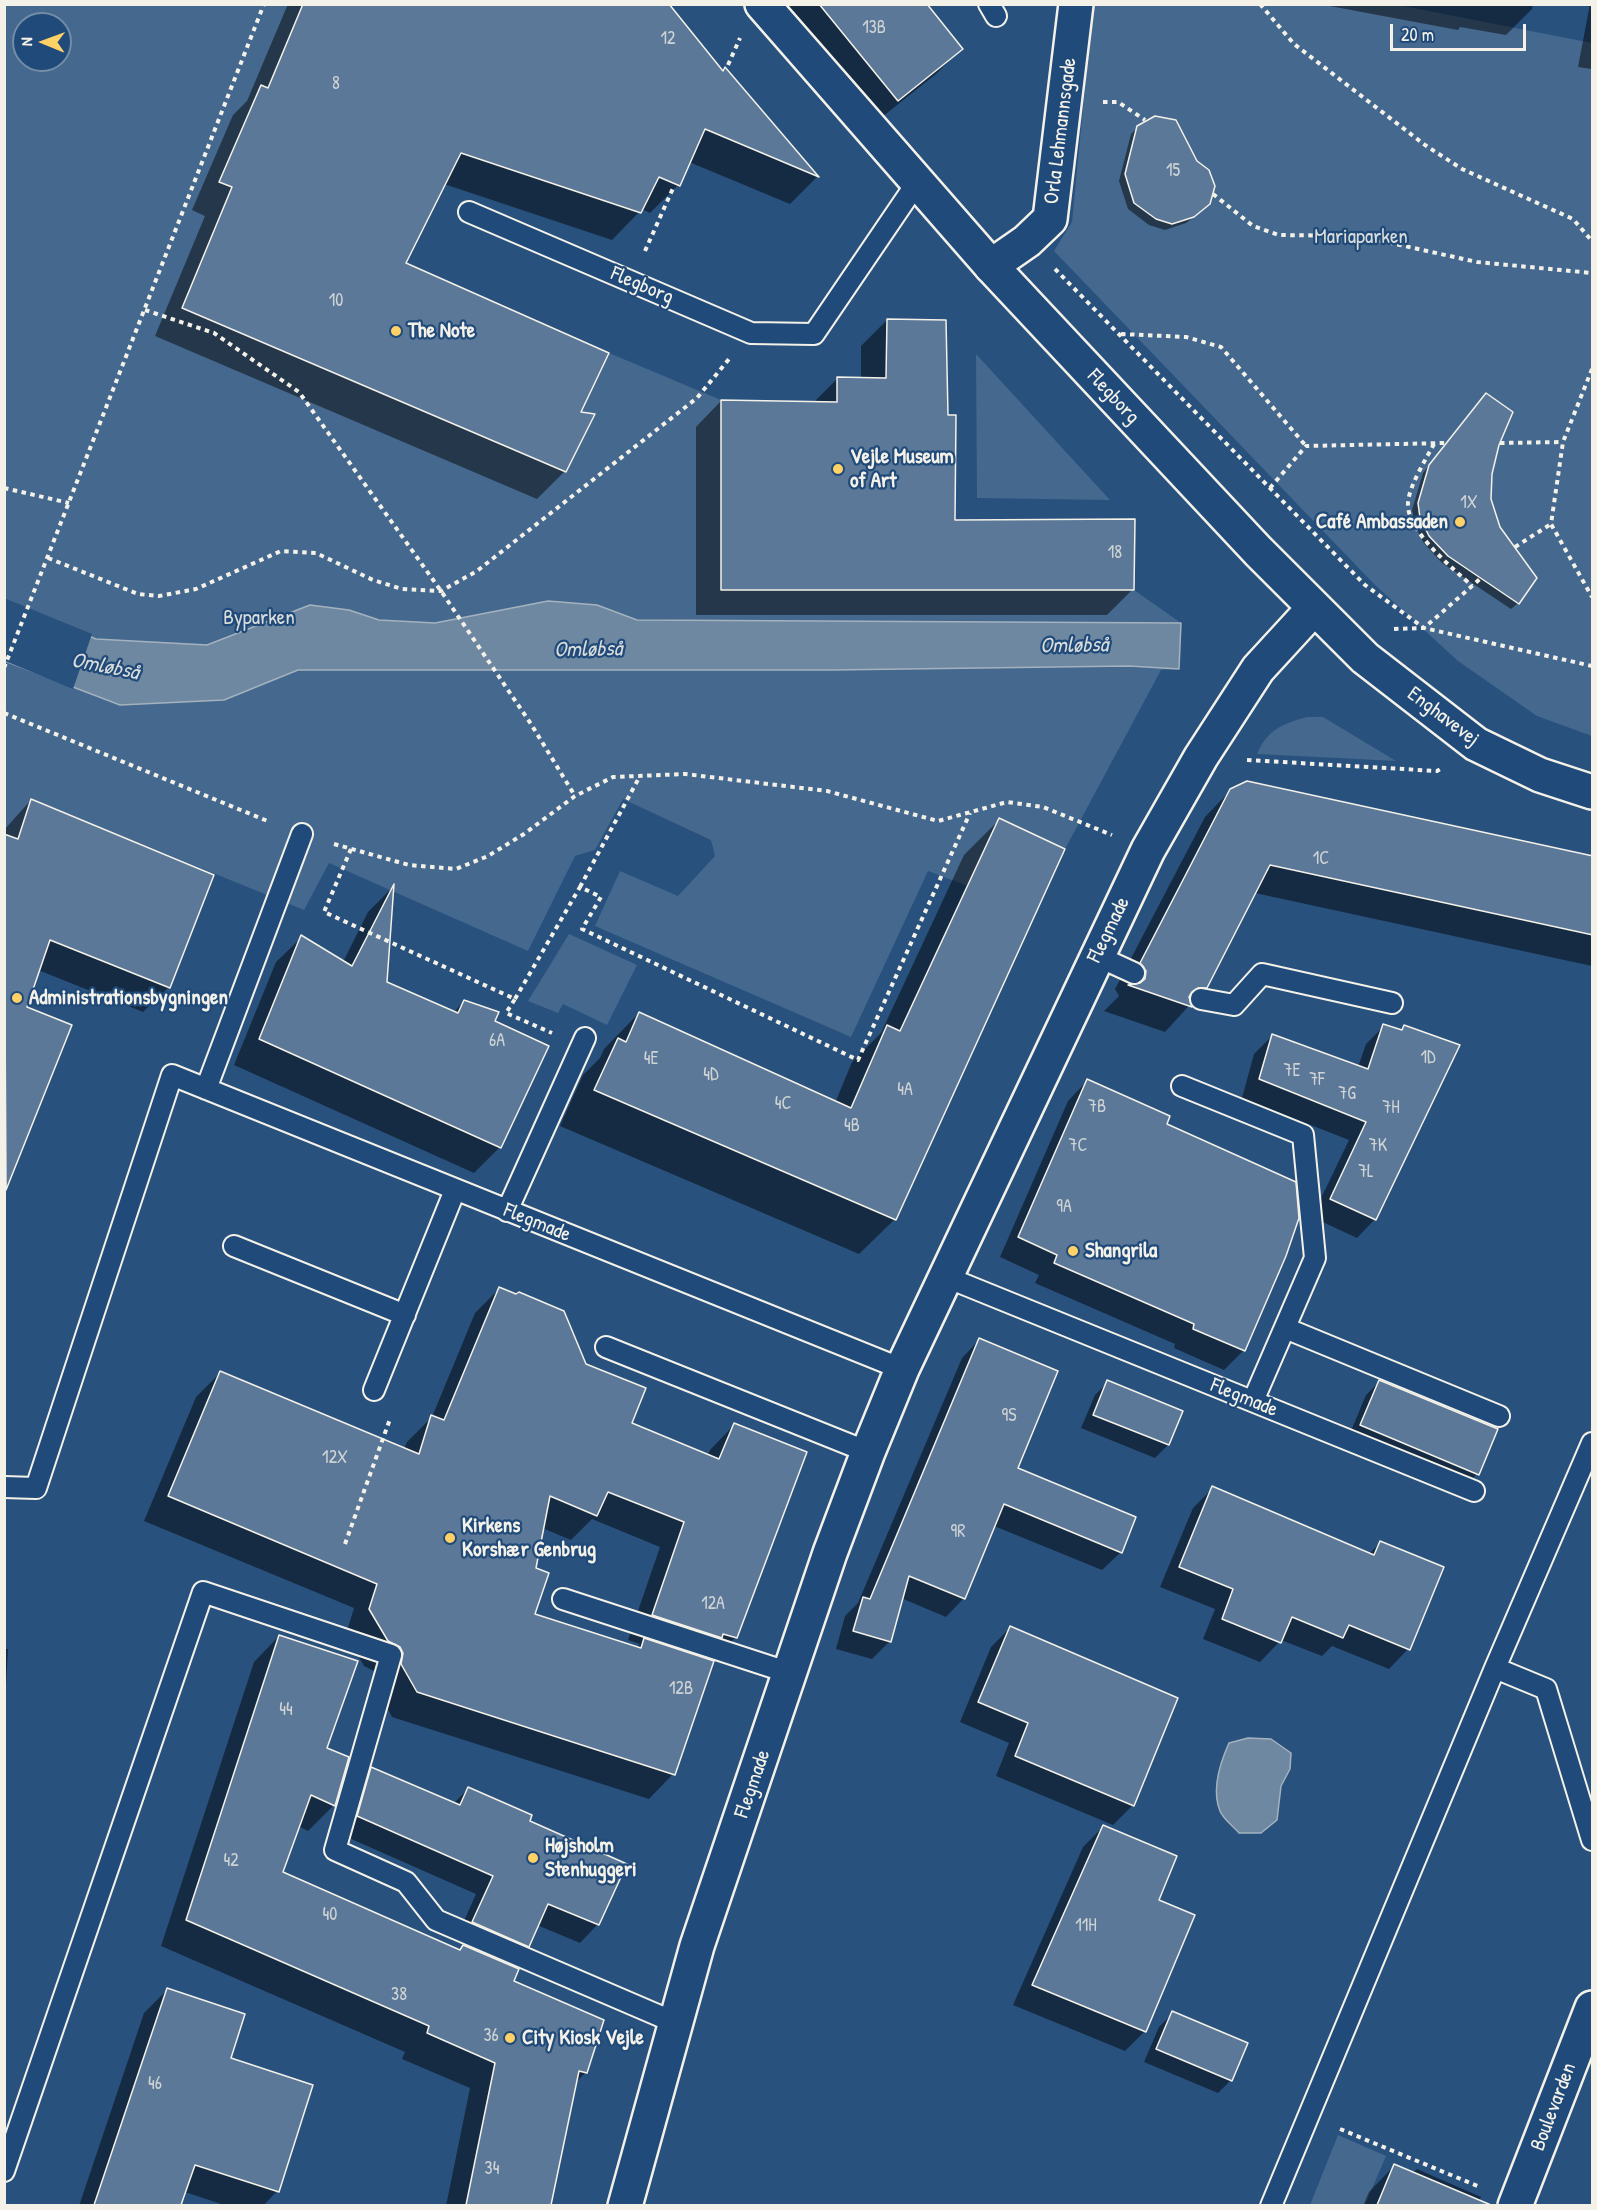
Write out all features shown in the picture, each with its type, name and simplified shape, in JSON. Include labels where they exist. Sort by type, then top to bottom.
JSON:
[{"type":"street","name":"Flegborg","points":[[762,4],[991,266],[1314,608]]},
{"type":"street","name":"Orla Lehmannsgade","points":[[991,266],[1027,241],[1050,219],[1076,4]]},
{"type":"street","name":"Enghavevej","points":[[1314,608],[1365,658],[1476,744],[1540,775],[1593,792]]},
{"type":"street","name":"Flegmade","points":[[625,2205],[697,1946],[868,1452],[902,1369],[1148,850],[1201,758],[1258,669],[1314,608]]},
{"type":"street","name":"Boulevarden","points":[[1516,2204],[1591,2015]]},
{"type":"lane","name":"Flegborg","points":[[469,212],[751,333],[813,334],[918,181]]},
{"type":"lane","points":[[206,1089],[302,834]]},
{"type":"lane","points":[[1097,956],[1134,973]]},
{"type":"lane","points":[[1201,999],[1234,1005],[1262,974],[1392,1003]]},
{"type":"lane","points":[[507,1211],[585,1038]]},
{"type":"lane","name":"Flegmade","points":[[4,1487],[36,1488],[172,1075],[902,1369]]},
{"type":"lane","points":[[1182,1086],[1303,1135],[1315,1258],[1253,1401]]},
{"type":"lane","points":[[374,1390],[454,1190]]},
{"type":"lane","points":[[234,1246],[405,1315]]},
{"type":"lane","name":"Flegmade","points":[[946,1277],[1474,1491]]},
{"type":"lane","points":[[1285,1328],[1499,1416]]},
{"type":"lane","points":[[606,1347],[868,1452]]},
{"type":"lane","points":[[1271,2205],[1495,1668],[1593,1443]]},
{"type":"lane","points":[[4,2171],[203,1592],[391,1655],[335,1850],[406,1882],[436,1920],[676,2023]]},
{"type":"lane","points":[[563,1599],[790,1673]]},
{"type":"lane","points":[[1495,1668],[1546,1689],[1593,1840]]},
{"type":"path","points":[[4,668],[264,4]]},
{"type":"path","points":[[1263,6],[1294,44],[1425,145],[1462,169],[1573,219],[1593,241]]},
{"type":"path","points":[[632,281],[674,186]]},
{"type":"path","points":[[1213,194],[1253,226],[1279,235],[1359,236],[1477,262],[1593,273]]},
{"type":"path","points":[[1027,241],[1120,334],[1349,572],[1424,628]]},
{"type":"path","points":[[145,310],[214,333],[299,392],[441,591],[531,724],[575,796]]},
{"type":"path","points":[[48,558],[111,585],[138,594],[159,596],[196,589],[281,551],[316,553],[373,580],[402,589],[441,591],[477,571],[697,398],[751,333]]},
{"type":"path","points":[[1120,334],[1186,337],[1221,347],[1306,446]]},
{"type":"path","points":[[1593,369],[1563,442],[1551,524],[1593,597]]},
{"type":"path","points":[[1500,443],[1563,442]]},
{"type":"path","points":[[1269,488],[1306,446],[1445,443]]},
{"type":"path","points":[[1434,444],[1420,469],[1408,504],[1415,525],[1435,552],[1472,586]]},
{"type":"path","points":[[4,488],[69,503]]},
{"type":"path","points":[[1515,547],[1551,524]]},
{"type":"path","points":[[1424,628],[1480,579]]},
{"type":"path","points":[[1365,658],[1388,629],[1424,628],[1593,666]]},
{"type":"path","points":[[4,713],[302,834],[409,865],[456,868],[497,850],[575,796],[613,777],[685,774],[827,791],[938,821],[1007,802],[1043,807],[1148,850]]},
{"type":"path","points":[[1201,758],[1437,771],[1476,744]]},
{"type":"path","points":[[557,1035],[506,1013],[580,886],[640,776]]},
{"type":"path","points":[[580,886],[601,897],[582,929],[858,1060],[970,813]]},
{"type":"path","points":[[351,849],[324,912],[515,999]]},
{"type":"path","points":[[345,1544],[391,1419],[374,1390]]},
{"type":"path","points":[[1308,2116],[1516,2204]]},
{"type":"green space","name":"Byparken","points":[[4,5],[303,5],[271,90],[261,86],[219,182],[246,194],[182,309],[566,472],[595,415],[581,412],[609,353],[721,400],[721,590],[1134,590],[1181,623],[1179,669],[1161,670],[1065,849],[999,818],[968,886],[928,871],[851,1037],[595,926],[620,871],[678,896],[715,856],[711,840],[623,799],[595,850],[575,856],[528,951],[329,863],[304,910],[31,799],[18,839],[5,834]]},
{"type":"green space","name":"Mariaparken","points":[[1093,5],[1398,5],[1592,43],[1592,736],[1537,716],[1458,661],[1374,584],[1054,251],[1072,222]]},
{"type":"green space","points":[[976,354],[1110,500],[977,498]]},
{"type":"green space","points":[[1307,717],[1323,717],[1396,761],[1257,754],[1271,733],[1290,722]]},
{"type":"green space","points":[[569,934],[637,965],[607,1025],[563,1004],[558,1013],[528,1001]]},
{"type":"green space","points":[[1338,2135],[1386,2156],[1365,2205],[1310,2205]]},
{"type":"water","name":"Omløbså","points":[[4,601],[96,639],[207,645],[310,605],[349,610],[379,620],[435,623],[548,601],[597,605],[637,620],[1181,623],[1179,669],[1129,666],[831,670],[298,670],[224,700],[120,705],[5,661]]},
{"type":"water","points":[[1248,1738],[1271,1739],[1291,1753],[1290,1769],[1281,1786],[1277,1820],[1261,1833],[1239,1833],[1224,1817],[1217,1803],[1218,1776],[1229,1743]]},
{"type":"pier","points":[[4,598],[92,634],[73,689],[5,661]]},
{"type":"building","points":[[303,4],[669,4],[723,71],[725,67],[819,177],[705,129],[680,186],[659,177],[641,213],[461,153],[406,263],[609,353],[581,412],[595,414],[566,472],[182,308],[232,187],[219,182],[261,85],[268,88]]},
{"type":"building","points":[[819,4],[927,4],[963,49],[898,101]]},
{"type":"building","points":[[1155,116],[1176,120],[1197,161],[1209,170],[1215,186],[1210,204],[1194,217],[1172,224],[1156,219],[1134,203],[1125,174],[1137,126]]},
{"type":"building","name":"Vejle Museum of Art","points":[[887,319],[946,320],[948,415],[956,415],[955,520],[1135,519],[1134,590],[721,590],[721,400],[837,402],[837,377],[886,378]]},
{"type":"building","points":[[1486,393],[1513,412],[1499,445],[1492,474],[1491,499],[1500,527],[1537,578],[1519,604],[1448,556],[1429,536],[1420,518],[1418,503],[1429,465]]},
{"type":"building","points":[[1247,781],[1593,856],[1593,935],[1270,865],[1207,988],[1198,988],[1189,997],[1192,1007],[1128,985],[1140,983],[1145,979],[1146,971],[1140,963],[1230,789]]},
{"type":"building","name":"Administrationsbygningen","points":[[31,799],[214,875],[170,988],[50,940],[27,1007],[72,1025],[6,1190],[4,834],[18,839]]},
{"type":"building","points":[[999,818],[1065,849],[896,1220],[594,1090],[618,1038],[626,1042],[639,1012],[851,1108],[887,1025],[900,1031]]},
{"type":"building","points":[[394,884],[387,982],[458,1013],[464,1000],[499,1012],[495,1021],[549,1046],[501,1148],[259,1039],[301,935],[352,966]]},
{"type":"building","points":[[1383,1024],[1402,1030],[1404,1025],[1460,1045],[1376,1220],[1330,1199],[1366,1122],[1259,1079],[1272,1034],[1368,1069]]},
{"type":"building","points":[[1087,1079],[1170,1116],[1167,1124],[1296,1182],[1299,1218],[1286,1256],[1245,1351],[1193,1329],[1194,1324],[1054,1263],[1057,1255],[1018,1237]]},
{"type":"building","name":"Kirkens Korshær Genbrug","points":[[499,1287],[516,1294],[519,1292],[564,1311],[586,1364],[646,1388],[632,1423],[719,1459],[734,1423],[807,1452],[737,1638],[723,1634],[722,1638],[652,1615],[684,1522],[608,1492],[597,1516],[550,1496],[536,1568],[549,1573],[535,1614],[641,1648],[644,1638],[714,1661],[675,1775],[417,1692],[401,1664],[403,1653],[400,1647],[388,1641],[369,1609],[377,1584],[168,1496],[220,1371],[419,1454],[431,1415],[444,1420]]},
{"type":"building","points":[[979,1338],[1058,1371],[1018,1468],[1136,1517],[1122,1553],[1004,1504],[965,1599],[909,1576],[891,1642],[853,1631],[863,1597],[870,1599]]},
{"type":"building","points":[[1107,1380],[1183,1411],[1169,1445],[1093,1415]]},
{"type":"building","points":[[1379,1380],[1498,1429],[1479,1475],[1360,1425]]},
{"type":"building","points":[[1212,1486],[1374,1555],[1380,1541],[1444,1567],[1410,1650],[1349,1625],[1343,1638],[1292,1617],[1281,1643],[1222,1619],[1233,1589],[1179,1567]]},
{"type":"building","points":[[1010,1626],[1178,1698],[1134,1806],[1015,1756],[1028,1723],[978,1702]]},
{"type":"building","points":[[279,1635],[358,1661],[327,1748],[349,1757],[335,1806],[311,1795],[283,1872],[460,1950],[463,1945],[519,1969],[514,1981],[604,2020],[587,2073],[579,2071],[551,2205],[466,2205],[495,2063],[427,2033],[429,2026],[186,1920]]},
{"type":"building","name":"Højsholm Stenhuggeri","points":[[371,1767],[460,1805],[468,1787],[532,1815],[530,1821],[627,1864],[599,1925],[548,1904],[529,1947],[472,1922],[493,1876],[357,1816]]},
{"type":"building","points":[[1103,1825],[1177,1856],[1159,1900],[1195,1915],[1146,2032],[1032,1985]]},
{"type":"building","points":[[167,1988],[245,2014],[231,2058],[313,2085],[279,2192],[195,2165],[181,2205],[94,2205]]},
{"type":"building","points":[[1172,2011],[1248,2043],[1232,2081],[1156,2049]]},
{"type":"building","points":[[1394,2164],[1491,2205],[1377,2205]]},
{"type":"place","name":"The Note","points":[[396,331]]},
{"type":"place","name":"Vejle Museum of Art","points":[[838,469]]},
{"type":"place","name":"Café Ambassaden","points":[[1460,522]]},
{"type":"place","name":"Administrationsbygningen","points":[[17,998]]},
{"type":"place","name":"Shangrila","points":[[1073,1251]]},
{"type":"place","name":"Kirkens Korshær Genbrug","points":[[450,1538]]},
{"type":"place","name":"Højsholm Stenhuggeri","points":[[533,1858]]},
{"type":"place","name":"City Kiosk Vejle","points":[[510,2038]]}]
